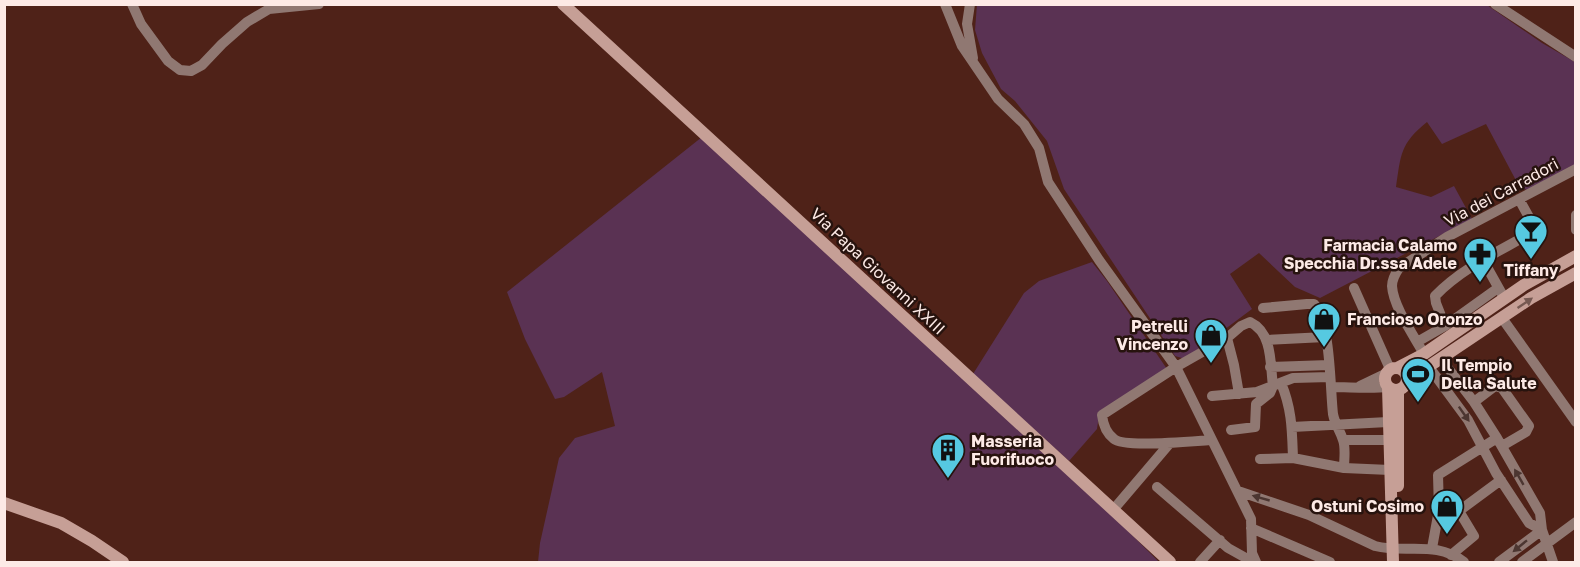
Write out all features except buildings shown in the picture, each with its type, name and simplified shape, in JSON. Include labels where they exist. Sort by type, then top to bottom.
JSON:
[{"type":"main road","name":"Via Papa Giovanni XXIII","points":[[564,4],[1170,562]]},
{"type":"main road","points":[[1400,562],[1396,548],[1388,422],[1394,378],[1501,294],[1524,285],[1575,256]]},
{"type":"main road","points":[[1394,378],[1429,367],[1531,298],[1575,273]]},
{"type":"main road","points":[[1393,562],[1396,548],[1394,378]]},
{"type":"main road","points":[[4,503],[61,523],[123,562]]},
{"type":"street","points":[[132,4],[141,24],[168,61],[180,70],[191,71],[202,65],[247,22],[269,9],[319,4]]},
{"type":"street","points":[[970,4],[967,24],[974,61]]},
{"type":"street","points":[[1495,4],[1575,57]]},
{"type":"street","points":[[948,7],[962,46],[998,99],[1024,124],[1039,148],[1048,182],[1099,260],[1176,367],[1251,519],[1254,562]]},
{"type":"street","points":[[955,28],[967,24]]},
{"type":"street","name":"Via dei Carradori","points":[[1424,354],[1397,303],[1392,286],[1393,276],[1399,268],[1447,237],[1575,169]]},
{"type":"street","points":[[1445,326],[1435,296],[1463,272],[1531,233],[1530,219],[1519,199]]},
{"type":"street","points":[[1575,215],[1575,230]]},
{"type":"street","points":[[1417,342],[1501,294],[1482,260]]},
{"type":"street","points":[[1212,396],[1257,392],[1293,378],[1372,389],[1394,378],[1354,288]]},
{"type":"street","points":[[1263,308],[1314,304],[1317,308],[1325,336],[1335,424],[1343,440],[1344,468]]},
{"type":"street","points":[[1502,318],[1575,423]]},
{"type":"street","points":[[1212,440],[1124,443],[1115,441],[1104,426],[1102,415],[1250,322],[1257,326],[1267,340],[1270,367],[1277,385],[1288,401],[1293,458]]},
{"type":"street","points":[[1267,340],[1325,336]]},
{"type":"street","points":[[1227,338],[1239,394]]},
{"type":"street","points":[[1441,359],[1474,402],[1540,513],[1542,530],[1553,562]]},
{"type":"street","points":[[1270,367],[1329,365]]},
{"type":"street","points":[[1429,367],[1468,420],[1528,524],[1542,530]]},
{"type":"street","points":[[1231,429],[1255,427],[1256,404],[1277,385]]},
{"type":"street","points":[[1432,548],[1439,510],[1438,475],[1482,447],[1526,432],[1529,426],[1502,388],[1495,386],[1474,402]]},
{"type":"street","points":[[1292,427],[1388,422]]},
{"type":"street","points":[[1343,440],[1389,440]]},
{"type":"street","points":[[1113,510],[1170,442]]},
{"type":"street","points":[[1260,459],[1293,458],[1344,468],[1390,470]]},
{"type":"street","points":[[1439,510],[1459,511],[1501,480]]},
{"type":"street","points":[[1157,487],[1220,540],[1254,562]]},
{"type":"street","points":[[1238,491],[1284,505],[1375,546],[1432,548],[1464,562]]},
{"type":"street","points":[[1451,555],[1474,536],[1459,511]]},
{"type":"street","points":[[1522,562],[1575,522]]},
{"type":"street","points":[[1251,528],[1330,562]]},
{"type":"street","points":[[1499,562],[1542,530]]},
{"type":"street","points":[[1200,562],[1220,540]]},
{"type":"shaded area","points":[[977,4],[1487,5],[1542,43],[1575,62],[1575,165],[1528,190],[1520,188],[1486,124],[1442,144],[1427,122],[1411,137],[1403,150],[1396,187],[1431,197],[1454,186],[1472,219],[1320,298],[1295,287],[1259,253],[1230,274],[1252,309],[1185,359],[1175,356],[1064,189],[1047,141],[1015,101],[1001,89],[982,53],[975,30]]},
{"type":"shaded area","points":[[702,137],[1159,562],[538,562],[540,543],[559,458],[575,438],[615,426],[602,372],[564,397],[555,399],[525,339],[507,292]]},
{"type":"shaded area","points":[[1092,262],[1167,369],[1099,415],[1097,429],[1069,461],[973,374],[1024,293],[1039,281]]},
{"type":"place","name":"Tiffany","points":[[1531,260]]},
{"type":"place","name":"Farmacia Calamo Specchia Dr.ssa Adele","points":[[1480,283]]},
{"type":"place","name":"Francioso Oronzo","points":[[1324,348]]},
{"type":"place","name":"Petrelli Vincenzo","points":[[1211,364]]},
{"type":"place","name":"Il Tempio Della Salute","points":[[1418,403]]},
{"type":"place","name":"Masseria Fuorifuoco","points":[[948,479]]},
{"type":"place","name":"Ostuni Cosimo","points":[[1447,535]]}]
